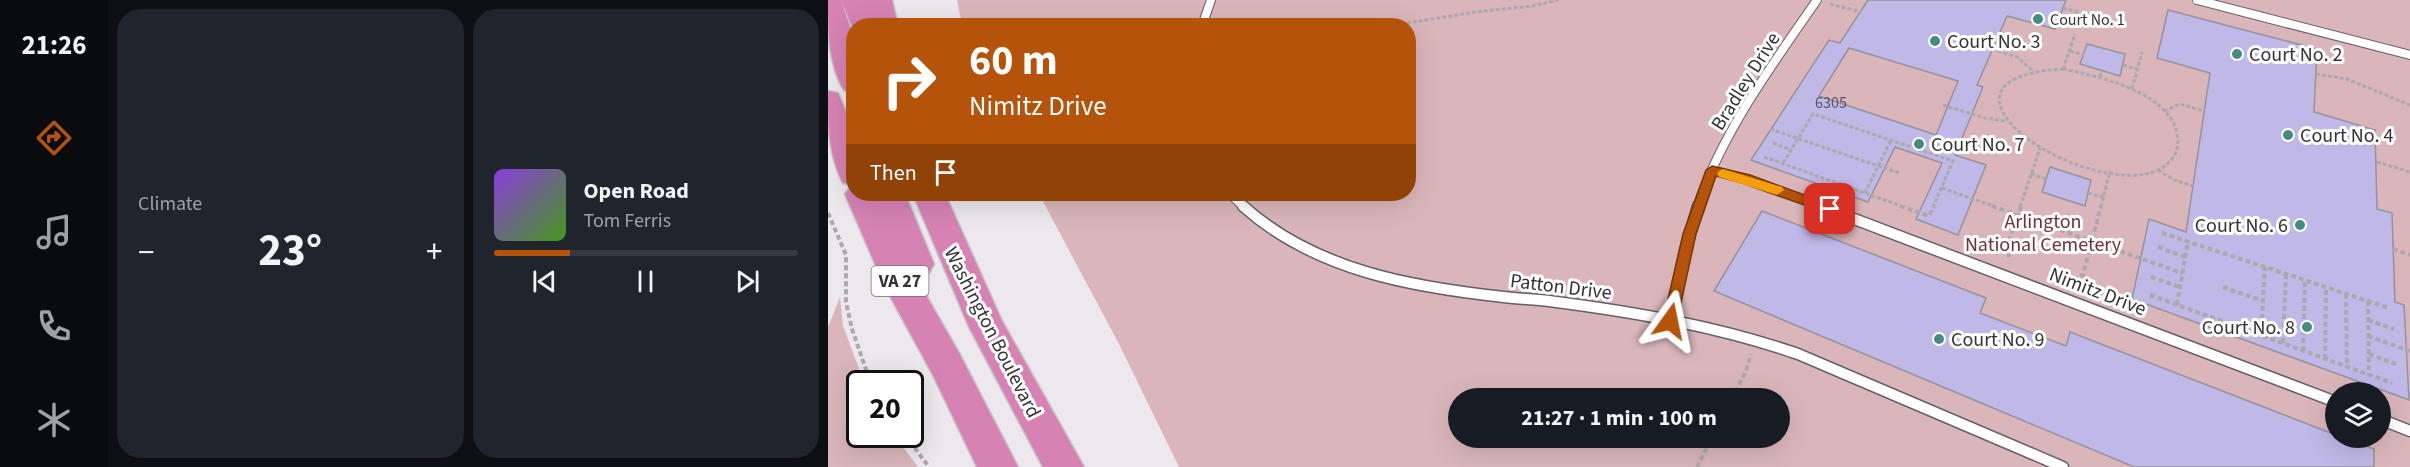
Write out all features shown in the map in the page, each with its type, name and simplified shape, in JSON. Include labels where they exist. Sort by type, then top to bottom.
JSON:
[{"type":"highway","points":[[828,0],[846,58]]},
{"type":"highway","points":[[854,0],[860,18]]},
{"type":"highway","points":[[879,0],[883,18]]},
{"type":"highway","points":[[828,100],[846,152]]},
{"type":"highway","name":"VA 27","points":[[864,201],[903,287],[946,364],[998,467]]},
{"type":"highway","points":[[893,201],[922,276],[946,364]]},
{"type":"highway","name":"Washington Boulevard","points":[[932,201],[987,327],[1064,467]]},
{"type":"lane","points":[[1205,18],[1211,0]]},
{"type":"lane","name":"Bradley Drive","points":[[1670,321],[1689,234],[1712,170],[1747,101],[1817,0]]},
{"type":"lane","points":[[2197,0],[2410,55]]},
{"type":"lane","name":"Nimitz Drive","points":[[1712,170],[1745,179],[1830,209],[2325,398]]},
{"type":"lane","name":"Patton Drive","points":[[1238,201],[1264,224],[1300,248],[1338,263],[1441,287],[1495,296],[1557,301],[1757,339],[1798,354],[2063,467]]},
{"type":"lane","points":[[2391,423],[2410,431]]},
{"type":"path","points":[[1416,22],[1533,6],[1558,0]]},
{"type":"path","points":[[1817,0],[1861,12]]},
{"type":"path","points":[[2063,8],[2082,13]]},
{"type":"path","points":[[2063,69],[2075,34]]},
{"type":"path","points":[[1992,49],[2017,57],[2033,72]]},
{"type":"path","points":[[2070,51],[2084,55]]},
{"type":"path","points":[[2132,89],[2142,52]]},
{"type":"path","points":[[2123,65],[2137,69]]},
{"type":"path","points":[[2063,69],[2100,77],[2132,89],[2164,111],[2176,127],[2179,137],[2178,149],[2170,161],[2158,170],[2135,173],[2110,171],[2067,161],[2040,148],[2027,141],[2006,121],[2000,106],[2003,89],[2009,81],[2033,72],[2063,69]]},
{"type":"path","points":[[2100,77],[2102,70]]},
{"type":"path","points":[[2316,74],[2347,79],[2410,105]]},
{"type":"path","points":[[2164,111],[2180,104],[2204,111]]},
{"type":"path","points":[[1943,105],[1985,118],[2006,121]]},
{"type":"path","points":[[1764,157],[1929,216],[1953,161],[1813,114],[1783,163]]},
{"type":"path","points":[[1770,129],[1899,173]]},
{"type":"path","points":[[1865,193],[1876,165],[1891,140]]},
{"type":"path","points":[[1773,143],[1791,150]]},
{"type":"path","points":[[2009,257],[2008,246],[2040,148]]},
{"type":"path","points":[[2377,162],[2410,172]]},
{"type":"path","points":[[2158,170],[2174,180],[2193,186]]},
{"type":"path","points":[[2076,281],[2078,276],[2083,275],[2110,171]]},
{"type":"path","points":[[2031,174],[2046,179]]},
{"type":"path","points":[[1942,188],[2182,273]]},
{"type":"path","points":[[2088,193],[2103,197]]},
{"type":"path","points":[[828,213],[846,255],[846,302],[852,329],[866,370]]},
{"type":"path","points":[[2162,233],[2389,308]]},
{"type":"path","points":[[2177,305],[2187,241]]},
{"type":"path","points":[[2158,247],[2185,257]]},
{"type":"path","points":[[2393,249],[2410,255]]},
{"type":"path","points":[[2261,335],[2265,267]]},
{"type":"path","points":[[2283,343],[2286,274]]},
{"type":"path","points":[[2151,277],[2180,287]]},
{"type":"path","points":[[2303,351],[2306,280]]},
{"type":"path","points":[[2223,287],[2263,301]]},
{"type":"path","points":[[2325,359],[2326,287]]},
{"type":"path","points":[[2346,294],[2347,367]]},
{"type":"path","points":[[2150,295],[2392,383]]},
{"type":"path","points":[[2368,301],[2369,375]]},
{"type":"path","points":[[2368,320],[2394,329]]},
{"type":"path","points":[[2368,336],[2410,351]]},
{"type":"path","points":[[1738,388],[1757,339]]},
{"type":"path","points":[[2369,354],[2396,364]]},
{"type":"path","points":[[915,448],[929,467]]},
{"type":"path","points":[[1698,467],[1707,448]]},
{"type":"green space","name":"Arlington National Cemetery","points":[[957,0],[2410,0],[2410,467],[1179,467],[1119,344],[1043,201],[1416,201],[1416,18],[961,18]]},
{"type":"green space","points":[[840,297],[843,326],[860,370],[846,370],[846,448],[904,448],[918,467],[828,467],[828,327]]},
{"type":"building","points":[[1868,0],[2066,0],[2055,29],[2007,16],[1977,85],[1983,87],[1955,155],[1986,165],[1958,235],[1916,219],[1942,163],[1895,147],[1868,202],[1751,160],[1829,40],[1840,43]],"holes":[[[1849,48],[1958,81],[1936,135],[1819,96]]]},
{"type":"building","points":[[2168,10],[2317,49],[2314,112],[2375,130],[2377,209],[2392,213],[2395,302],[2404,305],[2409,400],[2391,393],[2391,382],[2360,382],[2132,299],[2149,219],[2186,232],[2210,73],[2157,58]]},
{"type":"building","points":[[2087,44],[2125,54],[2120,76],[2080,64]]},
{"type":"building","points":[[2050,167],[2091,180],[2085,206],[2042,192]]},
{"type":"building","name":"Court No. 9","points":[[1762,211],[1986,298],[1980,313],[2066,346],[2070,332],[2325,431],[2325,448],[2374,449],[2374,467],[2134,467],[1714,291]]},
{"type":"slow traffic","points":[[1723,174],[1777,190]]},
{"type":"place","name":"Court No. 1","points":[[2038,19]]},
{"type":"place","name":"Court No. 3","points":[[1935,41]]},
{"type":"place","name":"Court No. 2","points":[[2237,54]]},
{"type":"place","name":"Court No. 4","points":[[2288,135]]},
{"type":"place","name":"Court No. 7","points":[[1919,144]]},
{"type":"place","name":"Court No. 6","points":[[2300,225]]},
{"type":"place","name":"Court No. 8","points":[[2307,327]]},
{"type":"place","name":"Court No. 9","points":[[1939,339]]},
{"type":"route","points":[[1670,321],[1689,234],[1712,170],[1745,179],[1830,209]]}]
